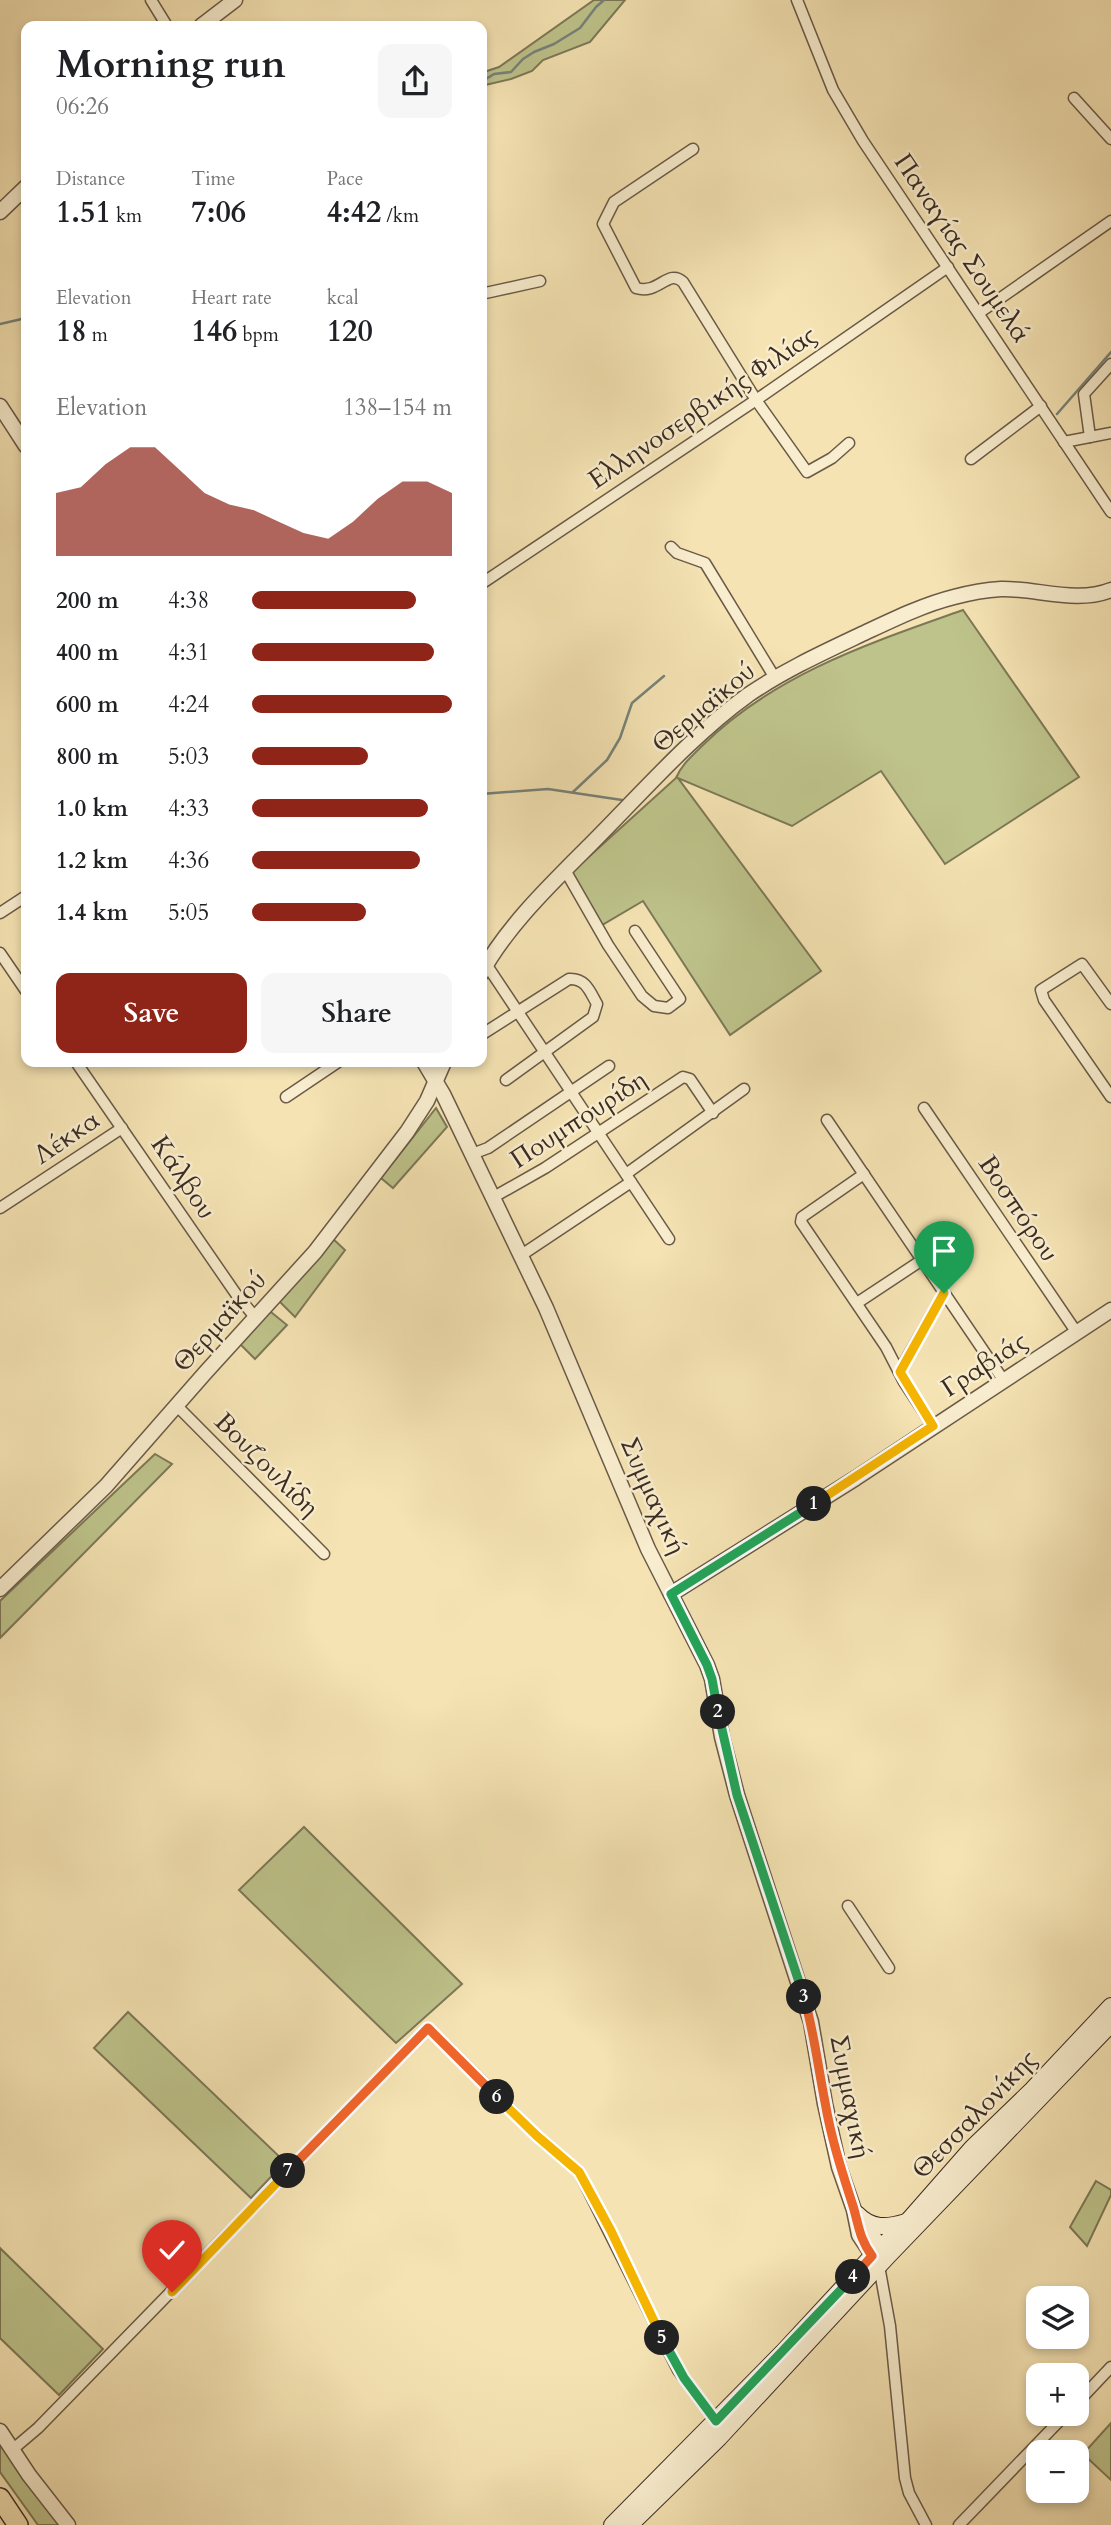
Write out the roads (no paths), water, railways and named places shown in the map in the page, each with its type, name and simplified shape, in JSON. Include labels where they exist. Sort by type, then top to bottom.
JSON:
[{"type":"highway","points":[[0,2498],[18,2525]]},
{"type":"main road","name":"Θεσσαλονίκης","points":[[880,2256],[972,2148],[1032,2090],[1111,2006]]},
{"type":"main road","name":"Θεσσαλονίκης","points":[[880,2256],[1111,2024]]},
{"type":"main road","points":[[855,2212],[863,2221],[877,2226],[888,2227],[907,2222]]},
{"type":"main road","points":[[612,2525],[880,2256]]},
{"type":"main road","points":[[630,2525],[719,2438],[880,2256]]},
{"type":"street","points":[[151,0],[164,21]]},
{"type":"street","points":[[208,21],[235,0]]},
{"type":"street","name":"Παναγίας Σουμελά","points":[[797,0],[837,98],[877,163],[1111,512]]},
{"type":"street","points":[[1074,98],[1111,139]]},
{"type":"street","points":[[693,149],[614,202],[603,224],[636,288],[648,290],[672,277],[683,282],[756,400],[807,472],[832,458],[849,443]]},
{"type":"street","points":[[0,212],[21,192]]},
{"type":"street","points":[[979,313],[1111,221]]},
{"type":"street","name":"Ελληνοσερβικής Φιλίας","points":[[487,580],[756,400],[948,267]]},
{"type":"street","points":[[487,293],[540,281]]},
{"type":"street","points":[[1090,437],[1084,394],[1111,364]]},
{"type":"street","points":[[0,406],[21,438]]},
{"type":"street","points":[[971,459],[1041,406]]},
{"type":"street","points":[[1064,442],[1111,433]]},
{"type":"street","points":[[671,547],[677,553],[705,563],[775,678]]},
{"type":"street","name":"Θερμαϊκού","points":[[487,965],[517,925],[565,870],[710,727],[746,697],[775,678],[873,628],[950,598],[1000,589],[1077,596],[1111,590]]},
{"type":"street","points":[[565,870],[607,945],[642,996],[654,1006],[668,1008],[680,999],[635,931]]},
{"type":"street","points":[[0,913],[21,899]]},
{"type":"street","points":[[0,954],[21,984]]},
{"type":"street","points":[[1111,1004],[1082,964],[1042,989],[1041,993],[1111,1097]]},
{"type":"street","points":[[487,973],[517,1011],[669,1239]]},
{"type":"street","points":[[487,1031],[569,979],[575,978],[585,983],[597,1004],[596,1013],[506,1080]]},
{"type":"street","points":[[472,1154],[488,1148],[609,1066]]},
{"type":"street","name":"Κάλβου","points":[[79,1067],[236,1294],[255,1317]]},
{"type":"street","points":[[286,1097],[331,1067]]},
{"type":"street","name":"Συμμαχική","points":[[427,1067],[472,1154],[571,1365],[624,1495],[712,1679],[722,1737],[734,1784],[811,2022],[839,2166],[855,2212],[880,2256]]},
{"type":"street","name":"Θερμαϊκού","points":[[0,1590],[106,1486],[339,1224],[407,1132],[427,1101],[442,1067]]},
{"type":"street","name":"Πουμπουρίδη","points":[[492,1198],[545,1168],[683,1077],[687,1077],[713,1113]]},
{"type":"street","points":[[520,1256],[629,1178],[744,1088]]},
{"type":"street","name":"Βοσπόρου","points":[[924,1108],[1076,1333]]},
{"type":"street","points":[[827,1120],[1004,1381]]},
{"type":"street","name":"Λέκκα","points":[[0,1209],[122,1128]]},
{"type":"street","points":[[864,1174],[802,1217],[800,1222],[857,1303],[933,1426]]},
{"type":"street","points":[[857,1303],[922,1260]]},
{"type":"street","points":[[900,1372],[944,1293]]},
{"type":"street","name":"Γραβιάς","points":[[671,1594],[1111,1310]]},
{"type":"street","name":"Βουζουλίδη","points":[[177,1406],[324,1554]]},
{"type":"street","points":[[848,1906],[889,1968]]},
{"type":"street","points":[[12,2450],[38,2428],[428,2028],[537,2136],[579,2172],[611,2231],[678,2370],[716,2421]]},
{"type":"street","points":[[880,2256],[890,2326],[905,2478],[909,2493],[926,2525]]},
{"type":"street","points":[[1089,2390],[1111,2368]]},
{"type":"street","points":[[959,2525],[1054,2426]]},
{"type":"street","points":[[0,2431],[68,2525]]},
{"type":"waterway","points":[[487,78],[494,74],[511,72],[523,59],[580,28],[604,0]]},
{"type":"waterway","points":[[0,324],[21,319]]},
{"type":"waterway","points":[[1057,414],[1111,352]]},
{"type":"waterway","points":[[573,792],[607,760],[620,738],[632,703],[664,676]]},
{"type":"waterway","points":[[487,794],[548,789],[622,800]]}]
